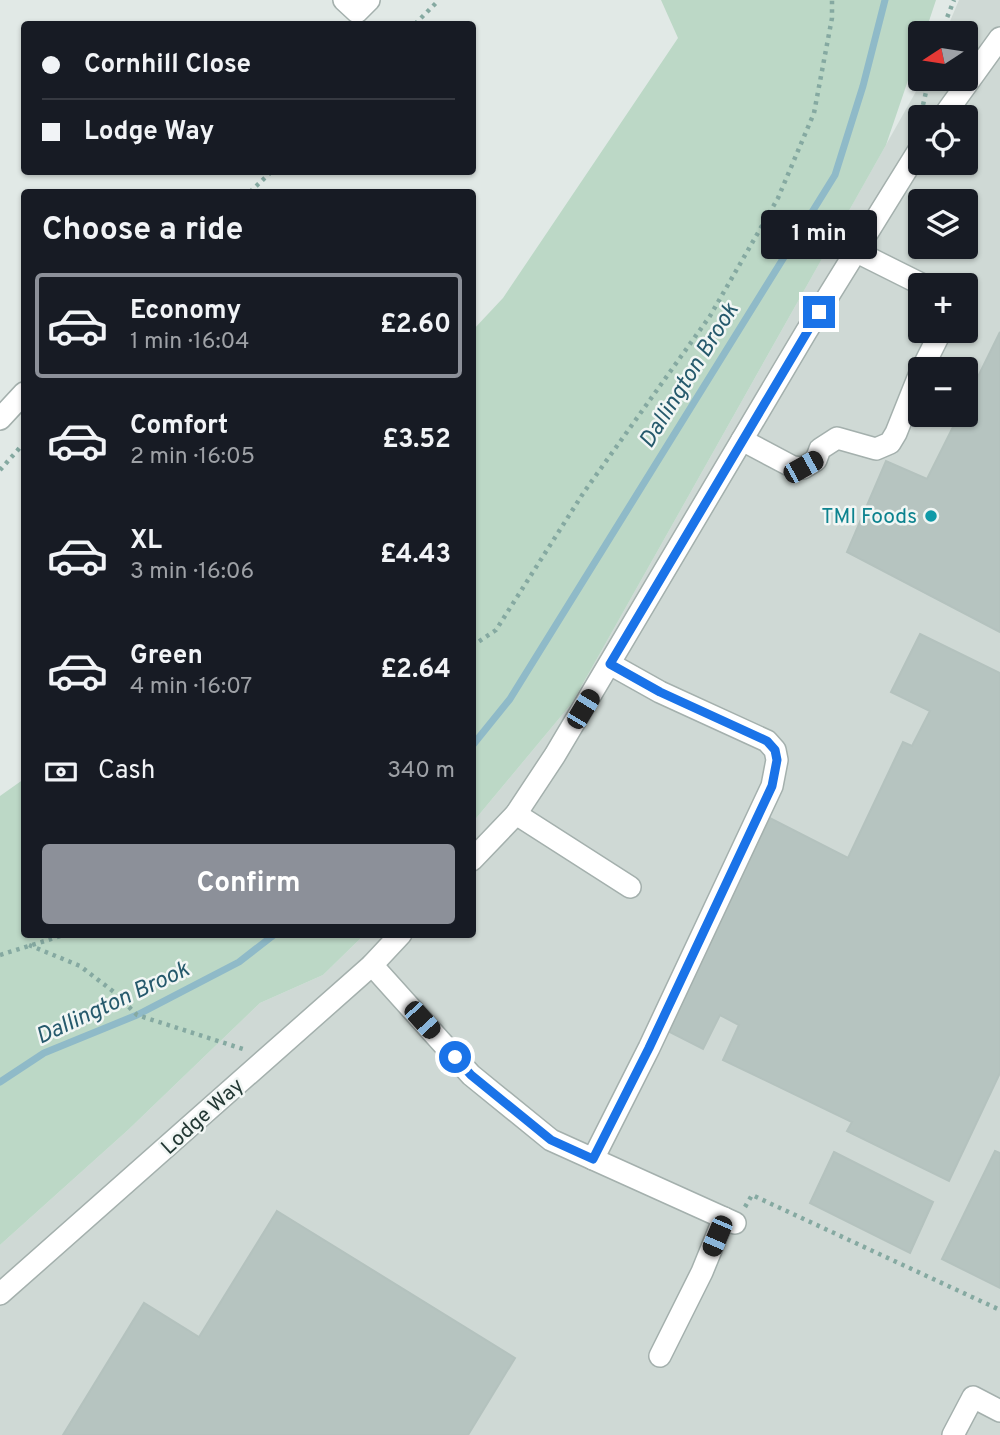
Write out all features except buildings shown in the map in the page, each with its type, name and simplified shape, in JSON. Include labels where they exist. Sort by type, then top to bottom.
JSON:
[{"type":"street","points":[[344,0],[357,12],[369,0]]},
{"type":"street","points":[[952,105],[1000,38]]},
{"type":"street","points":[[476,856],[516,814],[555,755],[806,332],[908,168]]},
{"type":"street","points":[[857,252],[908,278]]},
{"type":"street","points":[[0,419],[21,396]]},
{"type":"street","points":[[742,440],[793,467],[803,467],[816,460],[820,449],[837,438],[876,449],[890,443],[908,403]]},
{"type":"street","points":[[593,1159],[736,865],[772,786],[777,760],[775,750],[767,741],[660,692],[610,664]]},
{"type":"street","points":[[516,814],[630,887]]},
{"type":"street","name":"Lodge Way","points":[[0,1294],[372,965],[397,938]]},
{"type":"street","points":[[372,965],[471,1075],[551,1140],[729,1220],[660,1356]]},
{"type":"street","points":[[953,1435],[973,1397],[1000,1411]]},
{"type":"path","points":[[418,21],[439,0]]},
{"type":"path","points":[[476,643],[496,630],[584,492],[710,316],[778,198],[814,113],[832,18],[832,0]]},
{"type":"path","points":[[946,21],[954,0]]},
{"type":"path","points":[[253,189],[268,175]]},
{"type":"path","points":[[0,470],[21,446]]},
{"type":"path","points":[[0,955],[53,938]]},
{"type":"path","points":[[29,945],[80,966],[114,992],[137,1015],[233,1047],[272,1054]]},
{"type":"path","points":[[729,1220],[752,1195],[1000,1310]]},
{"type":"shaded area","points":[[959,0],[1000,0],[1000,1435],[0,1435],[0,1245],[128,1130],[260,1003],[323,975],[361,938],[476,938],[476,818],[572,703],[908,106],[908,175],[978,175],[978,105],[908,105],[916,91],[978,91],[978,21],[950,21]]},
{"type":"green space","points":[[661,0],[936,0],[929,21],[908,21],[908,80],[886,145],[572,703],[476,818],[476,327],[503,298],[678,38]]},
{"type":"green space","points":[[21,781],[21,938],[361,938],[323,975],[260,1003],[128,1130],[0,1245],[0,796]]},
{"type":"waterway","name":"Dallington Brook","points":[[476,741],[510,699],[835,175],[863,86],[885,0]]},
{"type":"waterway","name":"Dallington Brook","points":[[0,1082],[44,1053],[137,1015],[239,962],[270,938]]},
{"type":"place","name":"TMI Foods","points":[[931,516]]},
{"type":"route","points":[[455,1057],[471,1075],[551,1140],[593,1159],[736,865],[772,786],[777,760],[775,750],[767,741],[660,692],[610,664],[819,312]]}]
